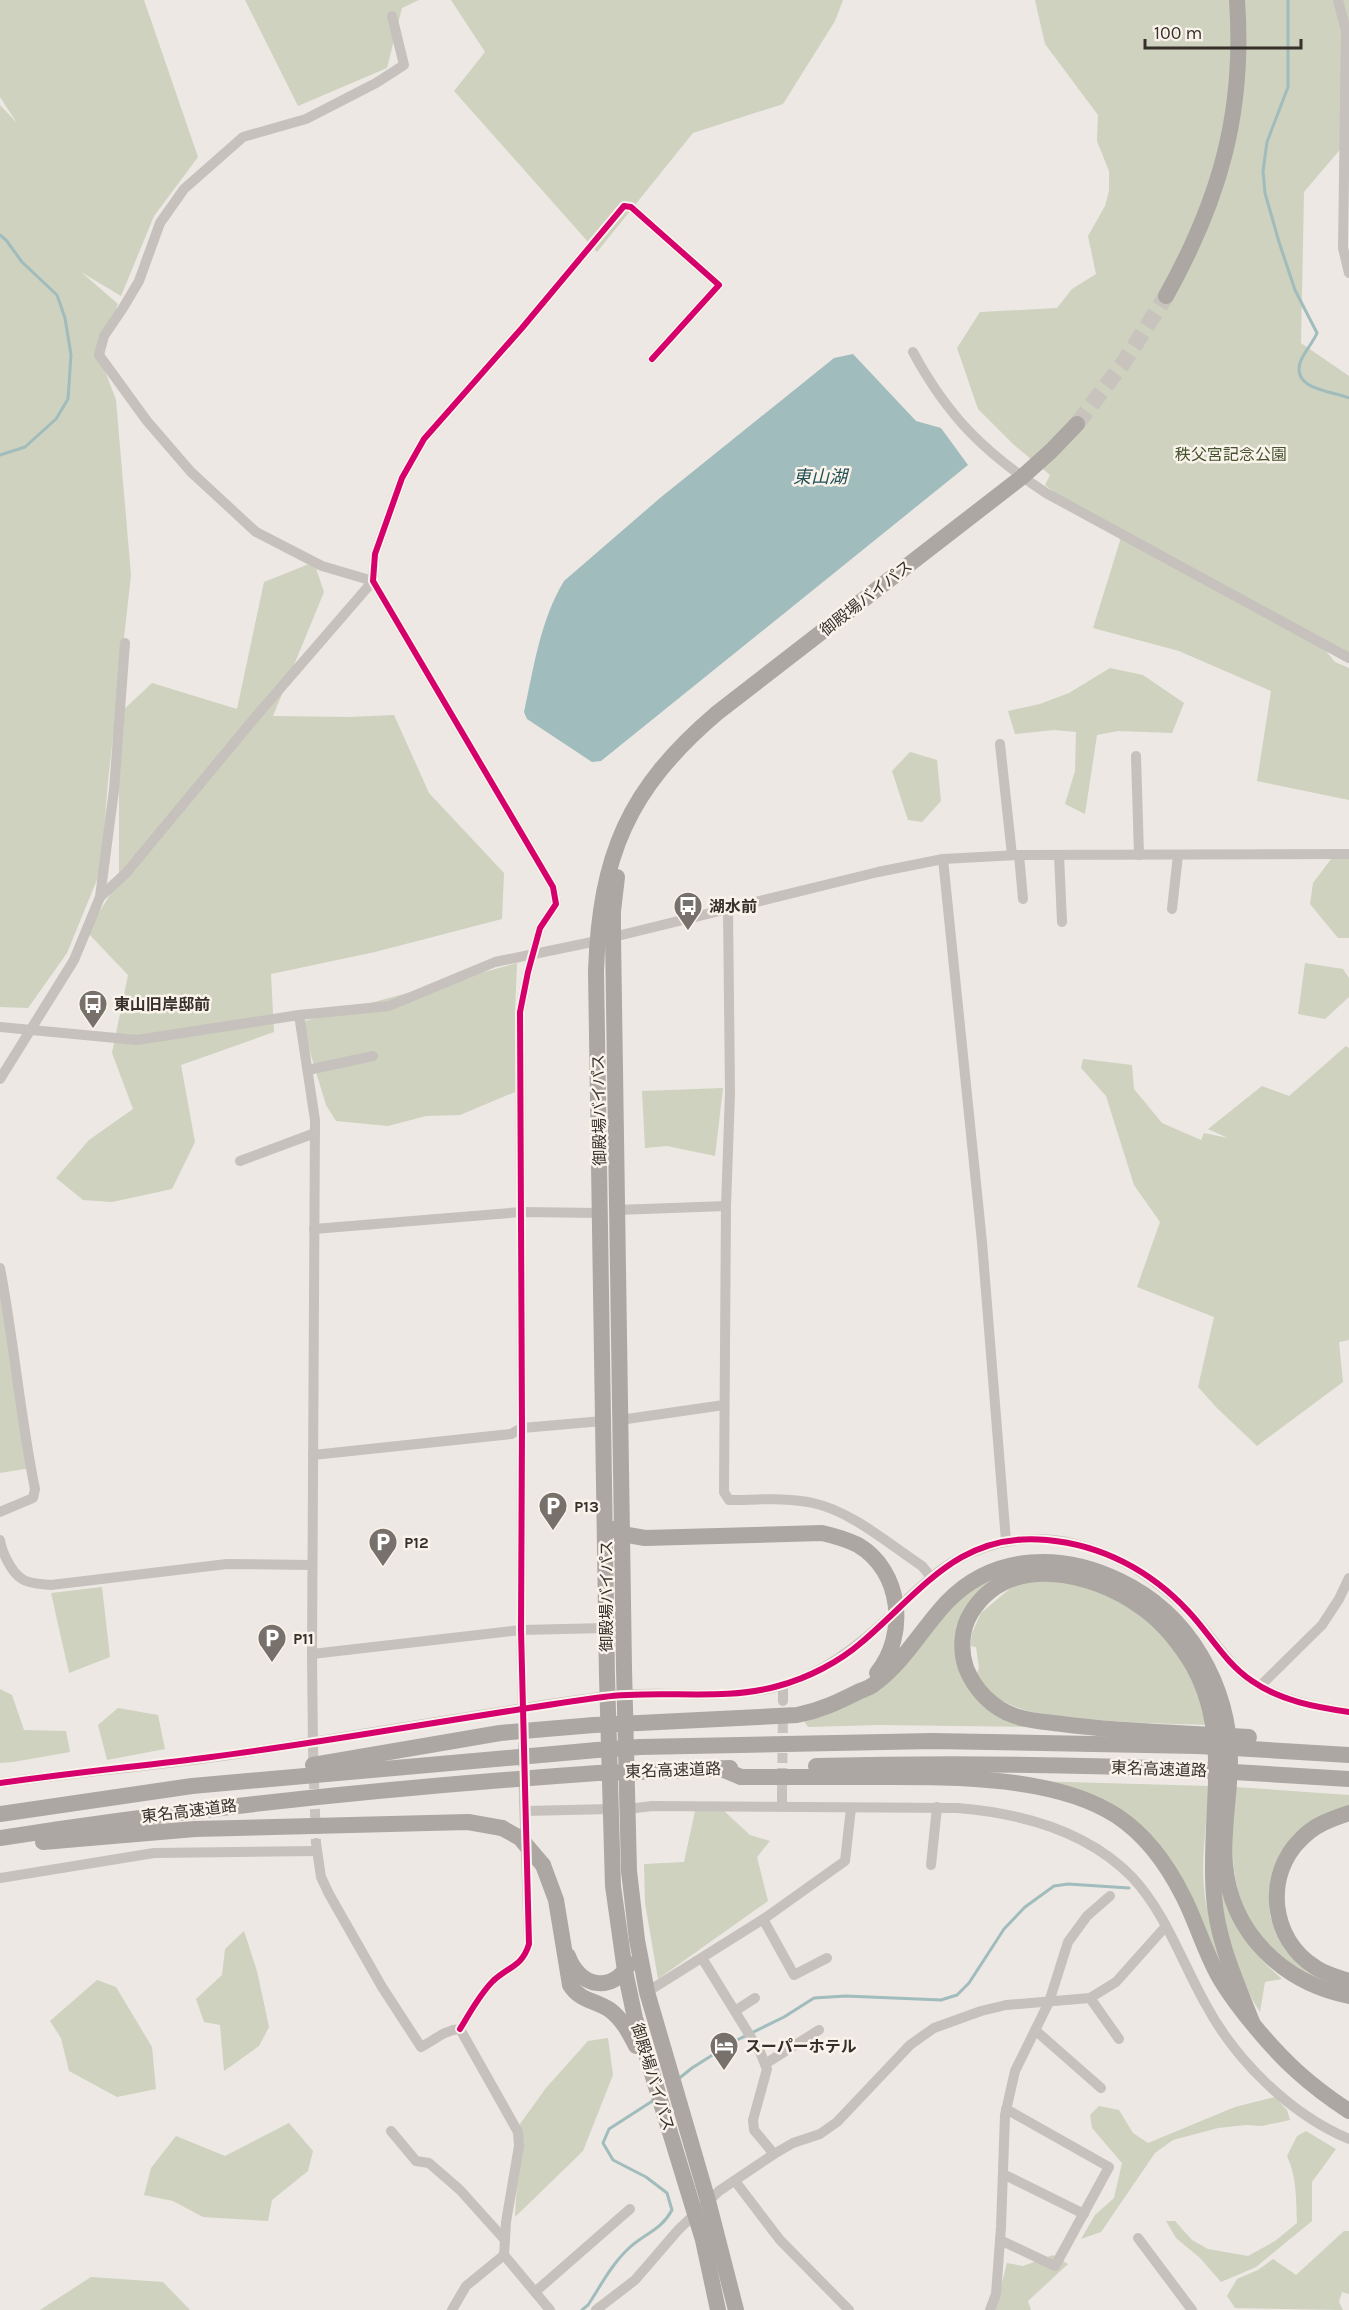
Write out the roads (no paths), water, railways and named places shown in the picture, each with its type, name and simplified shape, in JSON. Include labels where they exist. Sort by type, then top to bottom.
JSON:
[{"type":"highway","points":[[1166,296],[1203,222],[1226,151],[1238,73],[1237,0]]},
{"type":"highway","name":"御殿場バイパス","points":[[736,2310],[708,2201],[674,2093],[662,2079],[635,2018],[624,1971],[613,1886],[605,1520],[611,1420],[605,939],[622,854],[634,816],[657,774],[674,752],[717,713],[1022,477],[1077,423]]},
{"type":"highway","name":"御殿場バイパス","points":[[611,1420],[622,1534],[629,1871],[637,1940],[662,2079],[660,2104],[703,2240],[718,2310]]},
{"type":"highway","points":[[605,1520],[622,1534],[645,1538],[822,1533],[840,1537],[860,1546],[876,1560],[893,1587],[897,1621],[887,1658],[860,1691]]},
{"type":"highway","points":[[623,1560],[630,1546],[645,1538]]},
{"type":"highway","points":[[192,1786],[500,1733],[594,1725],[797,1714],[832,1705],[870,1687],[887,1674],[949,1601],[976,1580],[999,1569],[1024,1562],[1059,1562],[1100,1572],[1138,1590],[1166,1612],[1190,1638],[1209,1669],[1223,1702],[1228,1728],[1230,1761],[1224,1848],[1225,1868],[1235,1907],[1266,1953],[1293,1976],[1327,1992],[1349,1996]]},
{"type":"highway","points":[[1196,1740],[1014,1716],[993,1704],[983,1695],[969,1675],[962,1650],[969,1617],[981,1599],[1007,1581],[1033,1574],[1079,1578],[1114,1590],[1142,1608],[1169,1632],[1189,1659],[1210,1705],[1217,1742],[1217,1786],[1212,1855],[1216,1917],[1226,1954],[1252,2022]]},
{"type":"highway","name":"東名高速道路","points":[[0,1814],[192,1786],[640,1747],[932,1741],[1196,1740],[1250,1743],[1349,1755]]},
{"type":"highway","name":"東名高速道路","points":[[0,1838],[196,1809],[598,1773],[719,1768],[940,1764],[1196,1770],[1349,1779]]},
{"type":"highway","points":[[719,1768],[741,1777],[932,1777],[973,1780],[1022,1785],[1058,1792],[1099,1806],[1129,1825],[1144,1838],[1170,1872],[1185,1899],[1217,1974],[1233,2000],[1287,2064],[1308,2083],[1349,2111]]},
{"type":"highway","points":[[1349,1813],[1321,1823],[1301,1839],[1285,1859],[1276,1890],[1280,1922],[1293,1946],[1315,1967],[1349,1981]]},
{"type":"highway","points":[[0,1845],[195,1829],[468,1822],[502,1828],[520,1838],[543,1865],[553,1887],[568,1979],[573,1990],[584,1999],[610,2011],[621,2021],[662,2079]]},
{"type":"highway","points":[[562,1933],[572,1965],[583,1979],[602,1984],[614,1979],[624,1971],[631,1955],[627,1914],[629,1871]]},
{"type":"street","points":[[1338,0],[1346,31],[1343,248],[1349,273]]},
{"type":"street","points":[[373,581],[322,566],[256,532],[191,472],[147,421],[99,355],[104,336],[139,281],[160,223],[184,189],[243,137],[306,120],[404,66],[392,16]]},
{"type":"street","points":[[522,1713],[520,1012],[540,928],[556,904],[553,887],[373,581],[375,554],[402,478],[424,439],[522,328],[624,206],[631,207],[719,285],[652,359]]},
{"type":"street","points":[[913,352],[928,381],[946,408],[996,458],[1022,477],[1046,493],[1349,658]]},
{"type":"street","points":[[100,897],[126,873],[258,714],[373,581]]},
{"type":"street","points":[[0,1079],[74,960],[100,897],[114,790],[125,643]]},
{"type":"street","points":[[1000,744],[1023,899]]},
{"type":"street","points":[[1136,756],[1138,855]]},
{"type":"street","points":[[0,1027],[137,1040],[299,1015],[389,1006],[495,962],[605,939],[878,872],[943,859],[1015,855],[1349,854]]},
{"type":"street","points":[[1059,855],[1062,922]]},
{"type":"street","points":[[1172,909],[1178,855]]},
{"type":"street","points":[[943,859],[982,1242],[1006,1541]]},
{"type":"street","points":[[728,908],[730,1092],[726,1206],[724,1492],[729,1500],[810,1502],[828,1506],[912,1559],[931,1577]]},
{"type":"street","points":[[299,1015],[315,1133],[313,1745]]},
{"type":"street","points":[[308,1070],[373,1056]]},
{"type":"street","points":[[240,1161],[315,1133]]},
{"type":"street","points":[[314,1229],[521,1212],[726,1206]]},
{"type":"street","points":[[0,1268],[11,1324],[17,1384],[35,1489],[33,1498],[0,1512]]},
{"type":"street","points":[[313,1455],[511,1434],[522,1428],[611,1420],[724,1405]]},
{"type":"street","points":[[908,1598],[949,1564],[968,1554],[1006,1541],[1045,1539],[1077,1544],[1110,1554],[1152,1579],[1177,1600],[1237,1669],[1260,1686],[1298,1702],[1349,1712]]},
{"type":"street","points":[[0,1540],[1,1547],[16,1573],[23,1580],[51,1586],[227,1564],[312,1565]]},
{"type":"street","points":[[1260,1686],[1322,1624],[1339,1599],[1349,1578]]},
{"type":"street","points":[[0,1783],[313,1745],[522,1713],[608,1696],[739,1693],[783,1685],[824,1667],[844,1655],[888,1618]]},
{"type":"street","points":[[312,1654],[521,1630],[606,1628]]},
{"type":"street","points":[[783,1685],[783,1701]]},
{"type":"street","points":[[782,1793],[782,1806]]},
{"type":"street","points":[[460,2029],[494,1981],[520,1963],[529,1944],[524,1799]]},
{"type":"street","points":[[628,1809],[652,1806],[782,1806],[937,1807],[988,1810],[1021,1817],[1076,1837],[1099,1850],[1134,1879],[1166,1926],[1205,2004],[1236,2050],[1254,2070],[1297,2108],[1320,2124],[1349,2139]]},
{"type":"street","points":[[931,1865],[937,1807]]},
{"type":"street","points":[[647,1992],[763,1919],[845,1861],[851,1808]]},
{"type":"street","points":[[525,1811],[611,1809]]},
{"type":"street","points":[[0,1878],[154,1853],[316,1847],[321,1877],[329,1893],[382,1987],[421,2047],[437,2039],[447,2030],[460,2029]]},
{"type":"street","points":[[990,2310],[996,2294],[1006,2109],[1015,2071],[1049,2002],[1068,1942],[1087,1916],[1110,1896]]},
{"type":"street","points":[[763,1919],[794,1976],[827,1958]]},
{"type":"street","points":[[596,2310],[635,2280],[708,2201],[774,2154],[793,2143],[820,2134],[837,2122],[910,2045],[934,2028],[981,2011],[1006,2006],[1090,1998],[1116,1982],[1166,1926]]},
{"type":"street","points":[[702,1959],[760,2052],[767,2069],[753,2120],[754,2130],[774,2154]]},
{"type":"street","points":[[735,2011],[755,1998]]},
{"type":"street","points":[[1090,1998],[1119,2039]]},
{"type":"street","points":[[460,2029],[474,2058],[505,2106],[518,2132],[519,2146],[504,2255],[550,2310]]},
{"type":"street","points":[[765,2064],[819,2030]]},
{"type":"street","points":[[1035,2030],[1101,2088]]},
{"type":"street","points":[[1000,2240],[1055,2266],[1109,2167],[1006,2109]]},
{"type":"street","points":[[391,2131],[416,2162],[429,2163],[460,2190],[505,2240]]},
{"type":"street","points":[[1003,2174],[1084,2214]]},
{"type":"street","points":[[735,2181],[780,2240],[849,2310]]},
{"type":"street","points":[[535,2292],[630,2208]]},
{"type":"street","points":[[1138,2238],[1192,2310]]},
{"type":"street","points":[[452,2310],[466,2286],[504,2255]]},
{"type":"water","name":"東山湖","points":[[853,354],[916,421],[941,428],[968,465],[601,761],[592,762],[527,719],[524,712],[543,628],[564,581],[660,498],[834,358]]},
{"type":"waterway","points":[[1288,0],[1288,87],[1267,142],[1263,171],[1265,193],[1295,290],[1317,333],[1301,359],[1299,372],[1302,379],[1315,388],[1349,398]]},
{"type":"waterway","points":[[0,235],[22,262],[57,295],[65,318],[71,355],[68,399],[56,419],[25,447],[0,455]]},
{"type":"waterway","points":[[677,2080],[733,2042],[784,2017],[814,1998],[846,1996],[941,2000],[957,1995],[969,1983],[1004,1929],[1025,1907],[1054,1886],[1068,1884],[1129,1888]]},
{"type":"waterway","points":[[582,2310],[588,2305],[621,2256],[633,2244],[657,2228],[672,2210],[667,2193],[646,2177],[613,2160],[603,2143],[609,2129],[654,2100]]},
{"type":"tunnel","points":[[1077,424],[1124,362],[1166,296]]},
{"type":"tunnel","points":[[782,1793],[783,1712]]},
{"type":"tunnel","points":[[523,1727],[524,1799]]},
{"type":"tunnel","points":[[313,1749],[316,1843]]},
{"type":"place","name":"湖水前","points":[[688,932]]},
{"type":"place","name":"東山旧岸邸前","points":[[93,1030]]},
{"type":"place","name":"P13","points":[[553,1532]]},
{"type":"place","name":"P12","points":[[383,1568]]},
{"type":"place","name":"P11","points":[[272,1664]]},
{"type":"place","name":"スーパーホテル","points":[[724,2072]]},
{"type":"park label","name":"秩父宮記念公園","points":[[1231,454]]}]
